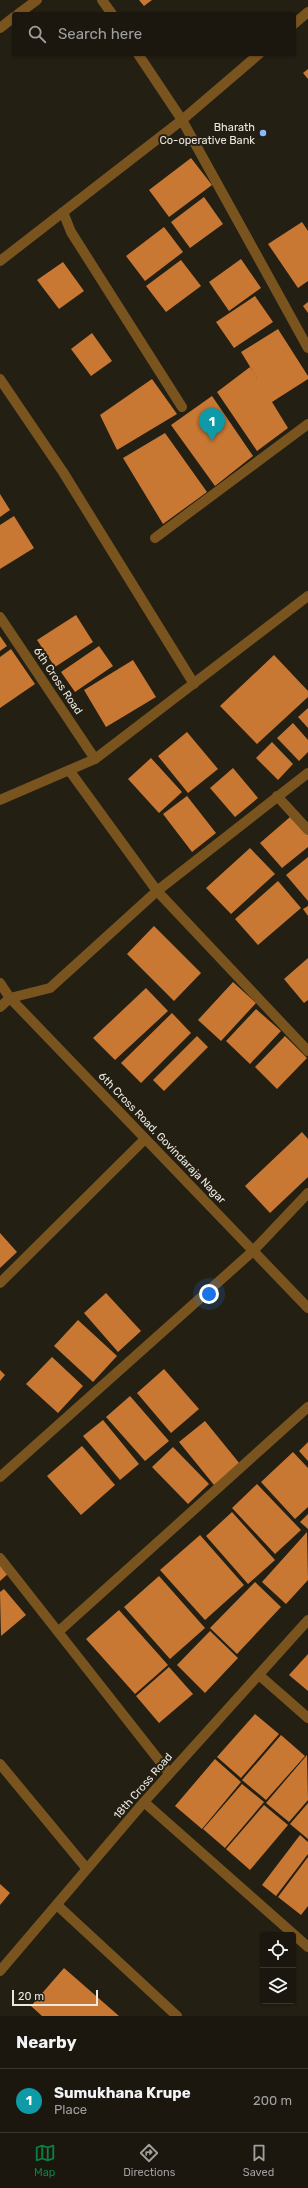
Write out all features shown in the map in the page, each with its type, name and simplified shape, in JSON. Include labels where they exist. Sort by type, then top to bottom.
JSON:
[{"type":"street","points":[[21,12],[37,0]]},
{"type":"street","points":[[102,0],[111,12]]},
{"type":"street","points":[[296,22],[308,12]]},
{"type":"street","points":[[0,28],[12,19]]},
{"type":"street","points":[[139,56],[182,120],[308,348]]},
{"type":"street","points":[[0,261],[182,120],[258,56]]},
{"type":"street","points":[[63,212],[71,232],[182,407]]},
{"type":"street","points":[[0,379],[63,472],[194,684]]},
{"type":"street","points":[[156,538],[308,424]]},
{"type":"street","points":[[0,800],[95,758],[308,596]]},
{"type":"street","name":"6th Cross Road","points":[[0,617],[95,758]]},
{"type":"street","points":[[69,770],[157,891],[308,1051]]},
{"type":"street","points":[[0,1007],[10,998],[50,988],[157,891],[308,773]]},
{"type":"street","points":[[277,796],[308,830]]},
{"type":"street","name":"6th Cross Road, Govindaraja Nagar","points":[[0,983],[10,998],[308,1308]]},
{"type":"street","points":[[0,1283],[146,1139]]},
{"type":"street","points":[[0,1477],[253,1251],[308,1193]]},
{"type":"street","points":[[58,1632],[308,1407]]},
{"type":"street","points":[[0,1558],[170,1773]]},
{"type":"street","name":"18th Cross Road","points":[[0,1971],[144,1802],[308,1620]]},
{"type":"street","points":[[259,1675],[308,1718]]},
{"type":"street","points":[[0,1764],[87,1869]]},
{"type":"street","points":[[144,1802],[308,1947]]},
{"type":"street","points":[[57,1905],[177,2016]]},
{"type":"building","points":[[139,0],[152,0],[144,6]]},
{"type":"building","points":[[308,69],[308,79],[303,73]]},
{"type":"building","points":[[191,158],[212,185],[169,217],[149,190]]},
{"type":"building","points":[[204,197],[223,224],[190,248],[171,222]]},
{"type":"building","points":[[302,222],[308,231],[308,281],[298,288],[268,244]]},
{"type":"building","points":[[164,227],[183,252],[145,281],[126,256]]},
{"type":"building","points":[[241,259],[261,288],[229,311],[209,282]]},
{"type":"building","points":[[181,260],[201,286],[166,312],[146,286]]},
{"type":"building","points":[[63,262],[84,291],[59,309],[37,280]]},
{"type":"building","points":[[255,296],[273,322],[234,348],[216,322]]},
{"type":"building","points":[[308,302],[308,313],[303,306]]},
{"type":"building","points":[[278,329],[308,376],[308,379],[272,402],[288,428],[257,451],[217,392],[250,367],[257,378],[241,352]]},
{"type":"building","points":[[92,333],[112,361],[91,376],[71,349]]},
{"type":"building","points":[[152,379],[177,414],[117,450],[100,415]]},
{"type":"building","points":[[212,396],[253,456],[215,486],[171,425]]},
{"type":"building","points":[[165,433],[207,492],[163,524],[123,458]]},
{"type":"building","points":[[0,494],[10,510],[0,517]]},
{"type":"building","points":[[14,516],[34,548],[0,569],[0,525]]},
{"type":"building","points":[[76,615],[93,642],[55,667],[37,640]]},
{"type":"building","points":[[0,636],[7,646],[0,651]]},
{"type":"building","points":[[99,646],[113,666],[75,692],[61,672]]},
{"type":"building","points":[[11,649],[35,684],[0,708],[0,657]]},
{"type":"building","points":[[274,655],[308,691],[308,697],[257,744],[220,706]]},
{"type":"building","points":[[133,660],[156,697],[106,727],[84,690]]},
{"type":"building","points":[[308,708],[308,728],[298,717]]},
{"type":"building","points":[[293,723],[308,740],[308,752],[299,761],[277,738]]},
{"type":"building","points":[[187,732],[218,769],[188,793],[158,756]]},
{"type":"building","points":[[272,742],[293,764],[278,780],[256,758]]},
{"type":"building","points":[[151,758],[182,792],[159,813],[128,779]]},
{"type":"building","points":[[233,768],[258,798],[235,817],[210,788]]},
{"type":"building","points":[[187,796],[216,833],[192,852],[163,814]]},
{"type":"building","points":[[297,811],[308,824],[308,847],[282,868],[260,843]]},
{"type":"building","points":[[250,848],[275,874],[231,914],[206,888]]},
{"type":"building","points":[[308,857],[308,901],[286,875]]},
{"type":"building","points":[[278,881],[301,908],[258,945],[235,919]]},
{"type":"building","points":[[308,906],[308,916],[303,909]]},
{"type":"building","points":[[154,926],[201,973],[174,1001],[127,954]]},
{"type":"building","points":[[308,958],[308,1000],[304,1003],[284,979]]},
{"type":"building","points":[[233,982],[256,1003],[221,1041],[198,1020]]},
{"type":"building","points":[[146,988],[168,1011],[115,1060],[93,1038]]},
{"type":"building","points":[[256,1009],[281,1031],[250,1064],[226,1041]]},
{"type":"building","points":[[172,1013],[191,1033],[141,1083],[121,1063]]},
{"type":"building","points":[[197,1036],[208,1047],[164,1091],[153,1080]]},
{"type":"building","points":[[285,1036],[307,1058],[277,1089],[255,1067]]},
{"type":"building","points":[[302,1132],[308,1139],[308,1177],[270,1213],[245,1186]]},
{"type":"building","points":[[0,1233],[17,1252],[0,1268]]},
{"type":"building","points":[[106,1293],[141,1331],[118,1352],[84,1313]]},
{"type":"building","points":[[78,1320],[117,1356],[93,1382],[54,1346]]},
{"type":"building","points":[[52,1357],[83,1386],[58,1413],[26,1384]]},
{"type":"building","points":[[164,1369],[199,1409],[171,1433],[137,1393]]},
{"type":"building","points":[[0,1370],[5,1375],[0,1381]]},
{"type":"building","points":[[130,1396],[169,1441],[145,1461],[106,1417]]},
{"type":"building","points":[[103,1420],[139,1464],[120,1480],[83,1436]]},
{"type":"building","points":[[205,1421],[240,1464],[214,1485],[179,1442]]},
{"type":"building","points":[[308,1442],[308,1461],[299,1451]]},
{"type":"building","points":[[82,1446],[115,1485],[81,1515],[47,1476]]},
{"type":"building","points":[[173,1447],[209,1484],[188,1504],[152,1467]]},
{"type":"building","points":[[293,1452],[308,1468],[308,1507],[295,1519],[261,1482]]},
{"type":"building","points":[[257,1484],[301,1530],[275,1554],[232,1508]]},
{"type":"building","points":[[232,1512],[275,1560],[248,1584],[206,1536]]},
{"type":"building","points":[[308,1514],[308,1529],[300,1522]]},
{"type":"building","points":[[307,1532],[308,1580],[286,1604],[262,1582]]},
{"type":"building","points":[[200,1535],[244,1585],[205,1620],[160,1570]]},
{"type":"building","points":[[0,1560],[10,1572],[0,1581]]},
{"type":"building","points":[[159,1576],[205,1628],[170,1659],[124,1607]]},
{"type":"building","points":[[255,1582],[281,1607],[237,1654],[210,1628]]},
{"type":"building","points":[[4,1589],[26,1615],[1,1636],[0,1592]]},
{"type":"building","points":[[119,1610],[168,1665],[135,1694],[86,1639]]},
{"type":"building","points":[[210,1631],[238,1658],[205,1693],[177,1665]]},
{"type":"building","points":[[308,1654],[308,1691],[289,1675]]},
{"type":"building","points":[[169,1667],[193,1694],[159,1723],[136,1696]]},
{"type":"building","points":[[255,1714],[279,1734],[241,1778],[217,1757]]},
{"type":"building","points":[[281,1735],[305,1756],[266,1800],[242,1780]]},
{"type":"building","points":[[307,1755],[308,1800],[289,1822],[266,1803]]},
{"type":"building","points":[[215,1759],[241,1782],[202,1829],[175,1806]]},
{"type":"building","points":[[242,1784],[264,1802],[225,1848],[203,1829]]},
{"type":"building","points":[[308,1803],[308,1839],[290,1824]]},
{"type":"building","points":[[264,1805],[288,1825],[250,1870],[226,1849]]},
{"type":"building","points":[[300,1835],[308,1842],[308,1854],[276,1896],[262,1885]]},
{"type":"building","points":[[308,1857],[308,1906],[301,1915],[278,1897]]},
{"type":"building","points":[[0,1884],[10,1893],[0,1905]]},
{"type":"building","points":[[64,1968],[119,2016],[42,2016],[31,2006]]},
{"type":"place","name":"Bharath Co-operative Bank","points":[[263,133]]},
{"type":"place","name":"Sumukhana Krupe","points":[[212,441]]}]
